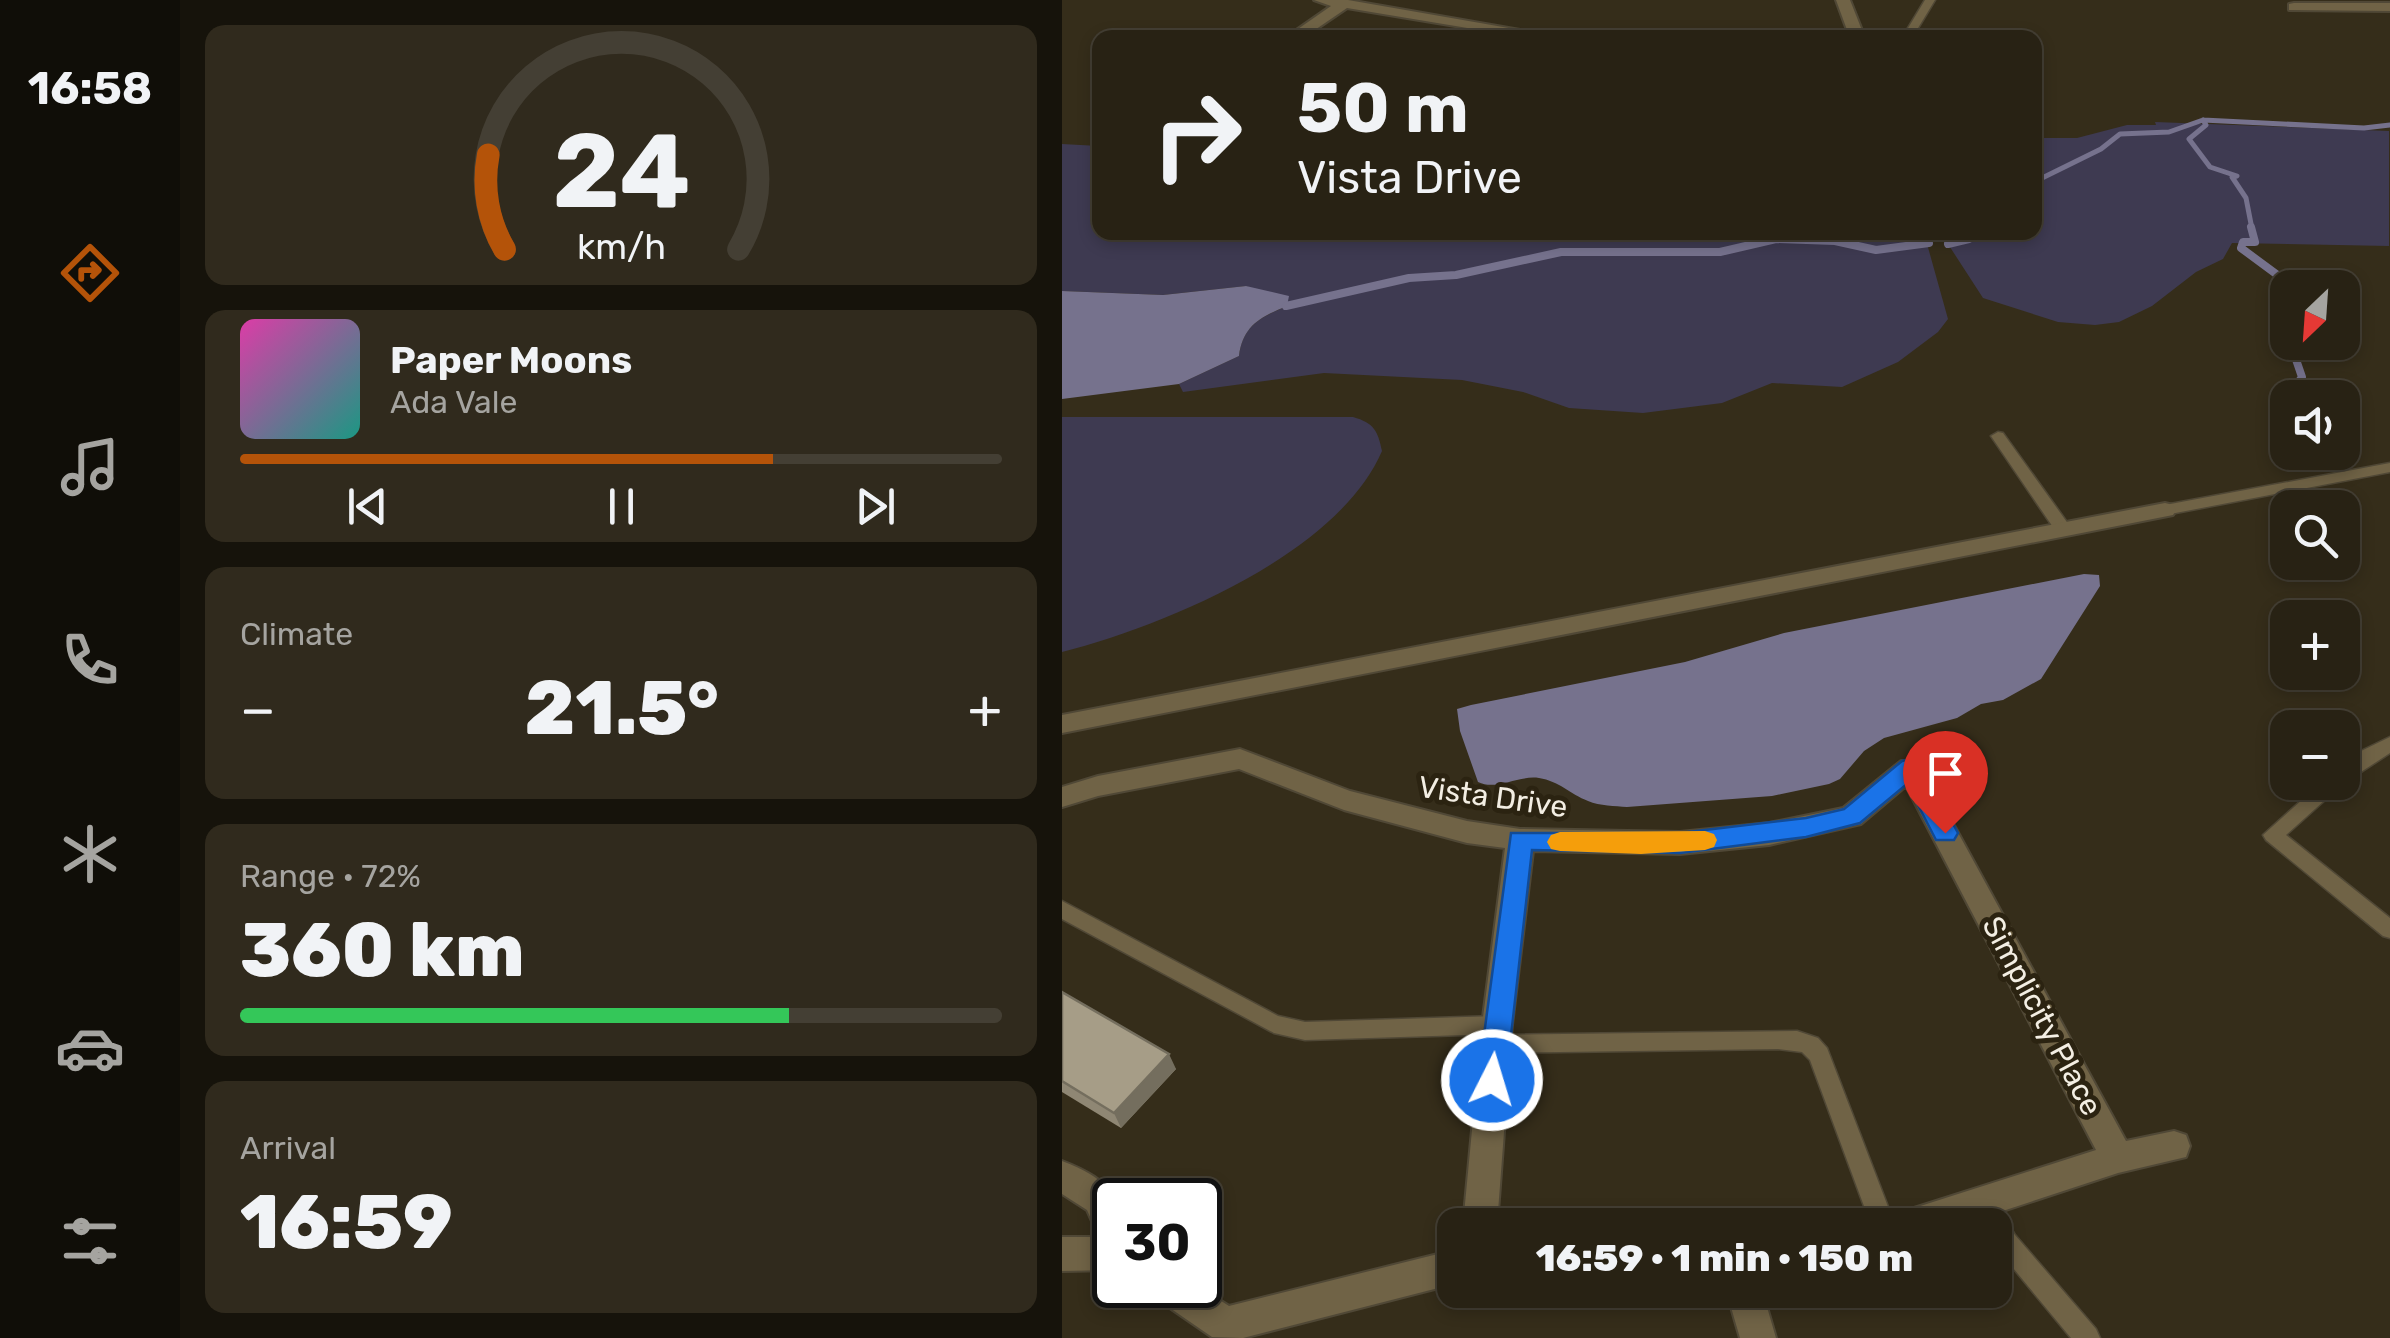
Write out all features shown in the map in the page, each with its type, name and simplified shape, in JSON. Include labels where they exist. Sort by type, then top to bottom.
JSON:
[{"type":"street","points":[[1321,0],[1344,4],[1356,12],[1494,30]]},
{"type":"street","points":[[1843,0],[1855,30]]},
{"type":"street","points":[[1304,30],[1344,4]]},
{"type":"street","points":[[2294,7],[2390,6]]},
{"type":"street","points":[[1445,24],[1466,30]]},
{"type":"street","points":[[1062,724],[2165,510]]},
{"type":"street","name":"Vista Drive","points":[[1062,797],[1098,786],[1240,759],[1376,810],[1423,823],[1520,840],[1680,843],[1818,825],[1851,816],[1910,768]]},
{"type":"street","name":"Simplicity Place","points":[[1910,768],[2118,1158]]},
{"type":"street","points":[[1481,1208],[1496,1034],[1520,840]]},
{"type":"street","points":[[1963,1208],[2118,1158],[2174,1146]]},
{"type":"street","points":[[1062,1176],[1092,1195]]},
{"type":"street","points":[[1062,1254],[1092,1254]]},
{"type":"street","points":[[1195,1308],[1225,1332],[1437,1272]]},
{"type":"street","points":[[1749,1308],[1758,1338]]},
{"type":"lane","points":[[1912,30],[1930,0]]},
{"type":"lane","points":[[1998,436],[2063,529]]},
{"type":"lane","points":[[2165,510],[2390,467]]},
{"type":"lane","points":[[2360,761],[2390,744]]},
{"type":"lane","points":[[2314,800],[2273,836],[2390,930]]},
{"type":"lane","points":[[1062,909],[1274,1024],[1305,1031],[1778,1040],[1810,1045],[1819,1056],[1877,1208]]},
{"type":"lane","points":[[1982,1202],[2008,1243],[2087,1338]]},
{"type":"shaded area","points":[[2155,122],[2389,131],[2389,246],[2232,243],[2223,259],[2196,272],[2152,306],[2119,322],[2058,322],[1983,298],[1948,240],[2042,240],[2042,138],[2077,138],[2127,125],[2156,125]]},
{"type":"shaded area","points":[[1062,144],[1092,146],[1092,240],[1926,240],[1948,319],[1938,332],[1898,362],[1842,387],[1772,383],[1722,403],[1643,413],[1569,408],[1523,392],[1462,380],[1324,373],[1183,392],[1179,384],[1239,356],[1244,337],[1254,324],[1287,306],[1246,286],[1163,295],[1062,291]]},
{"type":"shaded area","points":[[1246,286],[1289,296],[1287,306],[1249,330],[1239,356],[1179,384],[1062,399],[1062,291],[1163,295]]},
{"type":"shaded area","points":[[1062,417],[1353,417],[1374,429],[1382,451],[1360,488],[1328,522],[1288,553],[1196,604],[1062,652]]},
{"type":"shaded area","points":[[2084,574],[2099,575],[2100,586],[2041,679],[2003,700],[1981,704],[1957,718],[1884,738],[1864,751],[1840,779],[1829,784],[1772,796],[1627,807],[1602,805],[1539,778],[1492,785],[1478,782],[1460,731],[1457,709],[1471,705],[1685,662],[1784,633]]},
{"type":"building","points":[[1062,992],[1169,1054],[1114,1113],[1062,1081]]},
{"type":"waterway","points":[[2042,178],[2101,149],[2120,134],[2169,132],[2203,120]]},
{"type":"waterway","points":[[2203,120],[2364,128],[2390,125]]},
{"type":"waterway","points":[[2203,120],[2206,125],[2189,139],[2210,167],[2237,176],[2232,177],[2246,198],[2252,229]]},
{"type":"waterway","points":[[2251,227],[2255,242],[2243,242],[2241,248],[2271,270]]},
{"type":"waterway","points":[[1286,306],[1409,278],[1456,275],[1561,252],[1720,252],[1772,240]]},
{"type":"waterway","points":[[1806,240],[1835,241],[1876,250],[1929,243]]},
{"type":"waterway","points":[[1948,244],[1965,240]]},
{"type":"waterway","points":[[2296,360],[2300,380]]},
{"type":"slow traffic","points":[[1560,842],[1641,844],[1705,840]]},
{"type":"route","points":[[1492,1080],[1520,840],[1680,843],[1806,828],[1851,816],[1910,768],[1945,833]]}]
